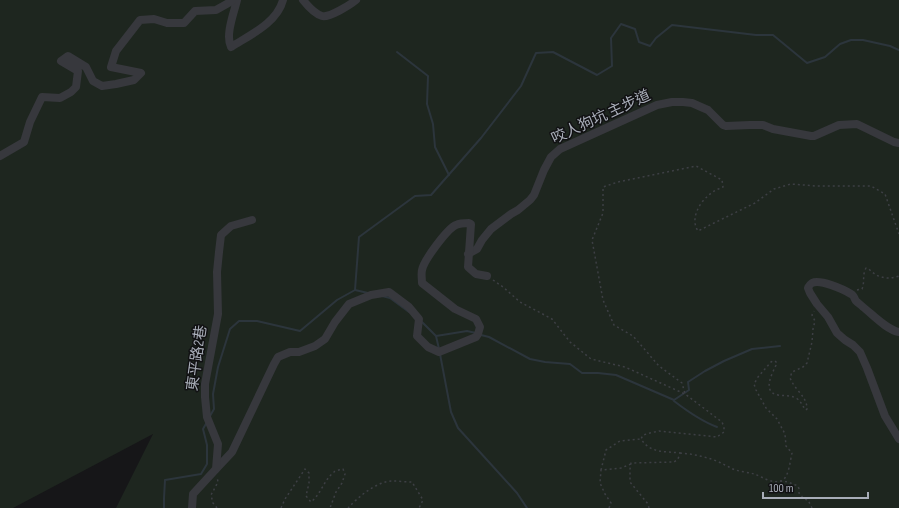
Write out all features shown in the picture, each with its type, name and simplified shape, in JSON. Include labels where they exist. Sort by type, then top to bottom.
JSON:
[{"type":"street","points":[[0,156],[24,142],[30,122],[42,97],[60,98],[71,92],[76,87],[78,71],[61,61],[68,56],[86,67],[93,81],[102,86],[134,80],[141,73],[111,67],[116,51],[140,20],[154,19],[167,23],[184,23],[195,11],[216,10],[232,0]]},
{"type":"street","points":[[237,0],[229,31],[229,43],[231,47],[250,36],[272,18],[281,7],[283,0]]},
{"type":"street","points":[[303,0],[310,8],[322,16],[338,11],[352,4],[356,0]]},
{"type":"street","name":"咬人狗坑 主步道","points":[[468,254],[477,249],[491,229],[530,200],[534,195],[551,157],[560,149],[657,105],[683,102],[692,103],[708,110],[723,125],[726,126],[763,125],[811,136],[839,125],[857,124],[899,143]]},
{"type":"street","name":"東平路2巷","points":[[216,469],[218,444],[207,417],[205,384],[218,314],[217,272],[221,235],[231,226],[252,220]]},
{"type":"street","points":[[192,508],[193,494],[232,452],[278,357],[290,352],[299,352],[315,346],[325,339],[335,322],[349,304],[371,295],[389,292],[409,307],[419,320],[417,336],[428,347],[439,352],[476,337],[480,327],[476,319],[455,309],[422,283],[422,270],[431,253],[440,240],[456,225],[464,223],[471,224],[468,267],[476,274],[487,276]]},
{"type":"street","points":[[899,332],[896,332],[857,302],[853,294],[837,287],[817,283],[812,283],[808,288],[815,301],[828,317],[836,332],[860,352],[885,416],[899,439]]},
{"type":"path","points":[[685,394],[682,383],[660,366],[633,336],[614,325],[603,300],[592,240],[602,213],[603,187],[618,182],[696,166],[722,180],[723,187],[709,194],[700,204],[694,218],[695,227],[698,231],[755,203],[774,189],[791,184],[816,186],[871,186],[885,194],[899,234]]},
{"type":"path","points":[[853,294],[856,290],[862,288],[866,268],[878,276],[891,278],[899,276]]},
{"type":"path","points":[[487,276],[503,286],[520,302],[552,319],[570,342],[591,359],[625,367],[685,394],[722,422],[724,432],[717,437],[660,431],[650,432],[641,439],[620,441],[606,450],[601,470],[600,483],[611,503],[610,508]]},
{"type":"path","points":[[780,481],[784,479],[787,474],[792,453],[786,446],[785,434],[777,419],[766,408],[754,384],[771,362],[775,361],[777,363],[769,383],[769,390],[777,395],[787,395],[798,399],[802,403],[804,409],[807,409],[807,403],[790,378],[792,372],[803,367],[807,363],[812,342],[812,330],[815,321],[812,315],[815,301]]},
{"type":"path","points":[[641,439],[644,445],[661,452],[690,454],[703,457],[724,464],[734,470],[756,474],[772,482],[788,482],[798,486],[799,493],[804,499],[808,500],[812,508]]},
{"type":"path","points":[[601,470],[621,468],[631,464],[674,462],[678,459],[680,453]]},
{"type":"path","points":[[631,464],[630,482],[648,504],[649,508]]},
{"type":"path","points":[[216,469],[218,482],[211,495],[213,503],[217,508]]},
{"type":"path","points":[[281,508],[284,499],[305,469],[309,473],[309,483],[306,496],[311,502],[316,498],[325,482],[334,472],[343,469],[346,474],[336,492],[330,508]]},
{"type":"path","points":[[348,508],[366,492],[379,484],[392,481],[412,482],[423,500],[419,508]]},
{"type":"shaded area","points":[[0,0],[899,0],[899,508],[116,508],[153,434],[13,508],[0,508]]},
{"type":"waterway","points":[[210,416],[214,409],[213,394],[218,367],[230,329],[239,321],[257,321],[300,331],[337,300],[355,290],[359,237],[415,196],[431,195],[481,138],[521,86],[536,53],[553,52],[597,75],[612,66],[611,38],[621,24],[635,29],[639,42],[650,46],[656,38],[672,25],[756,35],[773,35],[807,63],[825,57],[840,44],[851,40],[863,40],[890,46],[899,50]]},
{"type":"waterway","points":[[397,52],[428,76],[427,104],[433,124],[435,147],[449,175]]},
{"type":"waterway","points":[[355,290],[368,293]]},
{"type":"waterway","points":[[382,296],[390,298],[409,312]]},
{"type":"waterway","points":[[422,322],[436,336],[467,331],[476,333]]},
{"type":"waterway","points":[[481,335],[489,337],[530,359],[570,364],[582,373],[616,375],[674,400],[689,390],[688,382],[724,361],[752,349],[780,346]]},
{"type":"waterway","points":[[436,336],[439,349]]},
{"type":"waterway","points":[[440,354],[451,412],[458,428],[517,493],[527,508]]},
{"type":"waterway","points":[[674,401],[694,416],[717,427]]},
{"type":"waterway","points":[[164,508],[165,480],[201,474],[207,464],[207,445],[203,429],[207,422]]}]
